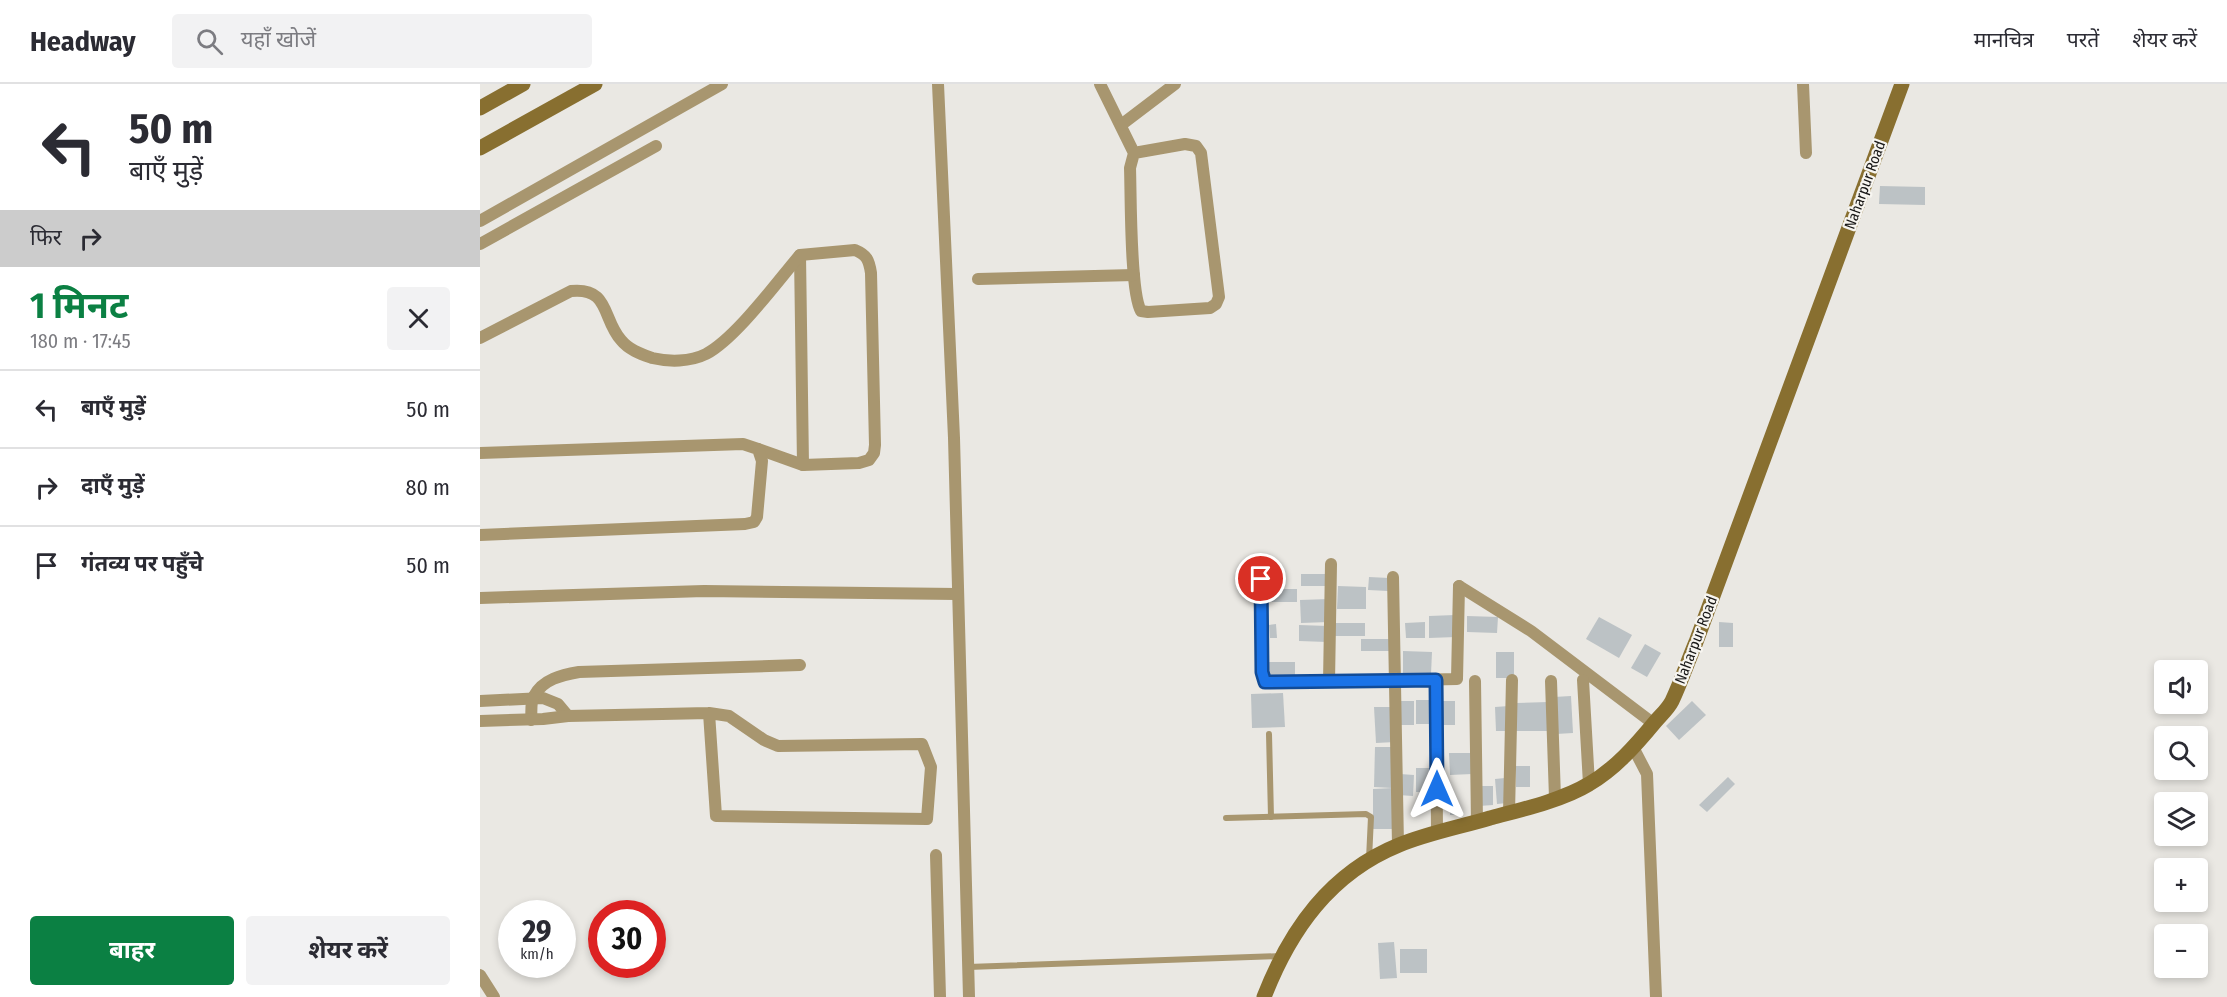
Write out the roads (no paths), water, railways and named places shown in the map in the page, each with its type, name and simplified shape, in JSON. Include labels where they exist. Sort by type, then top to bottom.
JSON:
[{"type":"street","points":[[480,108],[523,84]]},
{"type":"street","points":[[480,148],[595,84]]},
{"type":"street","points":[[480,221],[722,84]]},
{"type":"street","points":[[938,84],[954,438],[969,997]]},
{"type":"street","points":[[1101,84],[1134,153],[1130,168],[1137,305],[1141,311],[1148,312],[1210,308],[1216,304],[1219,297],[1201,153],[1196,146],[1185,144],[1134,153]]},
{"type":"street","points":[[1120,125],[1175,84]]},
{"type":"street","points":[[1803,84],[1806,153]]},
{"type":"street","name":"Naharpur Road","points":[[1264,997],[1282,956],[1300,924],[1318,901],[1369,860],[1398,845],[1509,813],[1589,784],[1634,749],[1671,703],[1696,642],[1902,84]]},
{"type":"street","points":[[480,244],[656,146]]},
{"type":"street","points":[[480,338],[571,291],[584,290],[593,294],[602,303],[620,340],[638,354],[659,359],[685,361],[705,354],[728,338],[800,255],[855,250],[864,253],[869,260],[875,445],[874,453],[869,460],[803,465],[744,444],[480,453]]},
{"type":"street","points":[[800,255],[803,465]]},
{"type":"street","points":[[978,279],[1134,275]]},
{"type":"street","points":[[480,535],[754,522],[759,509],[762,461],[758,449]]},
{"type":"street","points":[[1329,682],[1331,564]]},
{"type":"street","points":[[1393,577],[1398,845]]},
{"type":"street","points":[[1261,579],[1262,672],[1265,682],[1457,679],[1459,586],[1531,630],[1654,724]]},
{"type":"street","points":[[480,598],[704,591],[957,594]]},
{"type":"street","points":[[531,720],[532,697],[546,682],[560,675],[579,672],[800,665]]},
{"type":"street","points":[[1436,680],[1437,832]]},
{"type":"street","points":[[1509,813],[1512,680]]},
{"type":"street","points":[[1583,680],[1589,784]]},
{"type":"street","points":[[1475,681],[1476,822]]},
{"type":"street","points":[[1551,681],[1555,798]]},
{"type":"street","points":[[480,701],[532,697],[551,700],[568,716]]},
{"type":"street","points":[[480,722],[568,716],[709,713],[729,716],[764,740],[778,746],[922,744],[931,767],[927,819],[716,816],[709,713]]},
{"type":"street","points":[[1634,749],[1647,774],[1656,997]]},
{"type":"street","points":[[936,855],[940,997]]},
{"type":"street","points":[[480,975],[494,997]]},
{"type":"lane","points":[[1269,734],[1271,817]]},
{"type":"lane","points":[[1226,818],[1366,814],[1371,817],[1372,823],[1369,860]]},
{"type":"lane","points":[[968,966],[1282,956]]}]
